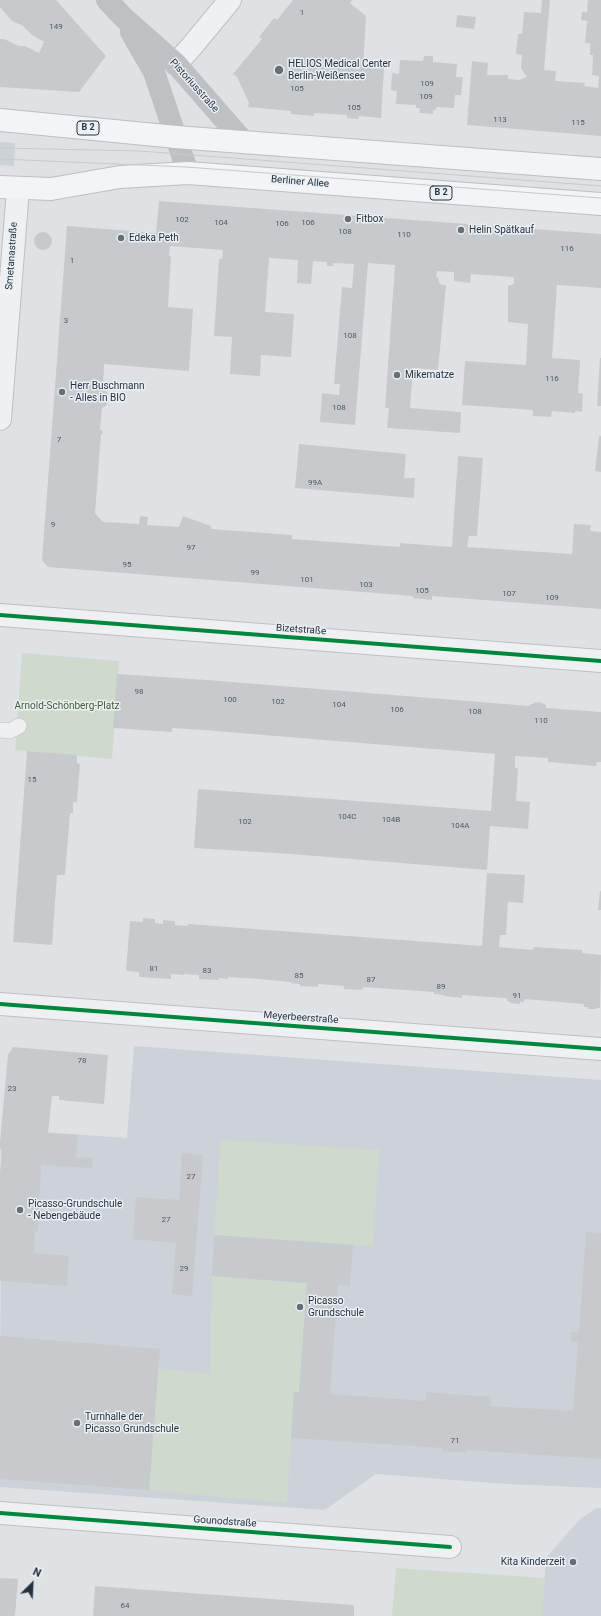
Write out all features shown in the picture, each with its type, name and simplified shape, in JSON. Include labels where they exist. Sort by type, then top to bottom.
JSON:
[{"type":"main road","name":"B 2","points":[[0,120],[176,137],[601,169]]},
{"type":"main road","name":"Berliner Allee","points":[[9,188],[51,189],[120,177],[188,173],[601,204]]},
{"type":"street","name":"Pistoriusstraße","points":[[107,0],[123,17],[176,64],[244,142]]},
{"type":"street","points":[[176,64],[230,0]]},
{"type":"street","name":"Pistoriusstraße","points":[[123,17],[154,72],[188,173]]},
{"type":"street","name":"Smetanastraße","points":[[0,419],[9,188]]},
{"type":"street","name":"Bizetstraße","points":[[0,615],[601,661]]},
{"type":"street","name":"Meyerbeerstraße","points":[[0,1004],[601,1049]]},
{"type":"street","name":"Gounodstraße","points":[[0,1514],[450,1547]]},
{"type":"lane","points":[[0,730],[10,731],[19,726]]},
{"type":"shaded area","points":[[0,142],[15,143],[14,166],[0,165]]},
{"type":"shaded area","name":"Picasso Grundschule","points":[[134,1046],[601,1080],[601,1488],[506,1484],[376,1474],[325,1510],[0,1487],[1,1129],[127,1138]]},
{"type":"shaded area","name":"Kita Kinderzeit","points":[[596,1508],[601,1508],[601,1616],[542,1616],[546,1558],[579,1520]]},
{"type":"green space","name":"Arnold-Schönberg-Platz","points":[[22,653],[119,661],[112,759],[15,750]]},
{"type":"green space","points":[[221,1140],[379,1150],[373,1246],[214,1235]]},
{"type":"green space","points":[[212,1276],[307,1283],[299,1392],[294,1392],[287,1503],[149,1490],[158,1368],[210,1374]]},
{"type":"green space","points":[[396,1568],[545,1578],[542,1616],[392,1616]]},
{"type":"building","points":[[0,0],[56,0],[106,56],[79,92],[0,87],[0,39],[4,39],[19,46],[25,46],[39,53],[44,42],[32,35],[23,26],[12,21],[0,7]]},
{"type":"building","points":[[293,0],[352,0],[350,3],[366,16],[363,67],[384,68],[381,118],[359,116],[358,119],[347,118],[347,115],[314,113],[314,116],[291,114],[291,111],[248,107],[249,103],[237,77],[233,74],[262,39],[259,37],[274,18],[277,20]]},
{"type":"building","points":[[542,0],[550,0],[544,70],[556,71],[555,81],[585,83],[584,86],[598,88],[599,76],[592,75],[593,55],[590,55],[590,43],[585,43],[587,21],[581,20],[582,12],[587,12],[588,0],[601,0],[601,136],[467,125],[472,61],[488,63],[487,75],[508,75],[508,79],[519,80],[527,77],[521,68],[522,55],[516,54],[518,34],[522,34],[524,12],[541,13]]},
{"type":"building","points":[[457,15],[476,17],[474,29],[456,27]]},
{"type":"building","points":[[424,56],[433,56],[433,62],[457,64],[456,77],[463,77],[461,95],[455,95],[454,108],[436,107],[436,110],[433,110],[433,114],[419,113],[420,108],[416,108],[416,105],[396,104],[397,91],[391,90],[392,73],[399,74],[400,60],[423,61]]},
{"type":"building","points":[[159,201],[601,234],[601,288],[557,285],[552,358],[580,360],[578,393],[583,394],[582,412],[575,411],[575,413],[552,411],[551,417],[533,416],[533,410],[462,405],[465,361],[526,365],[528,324],[508,322],[508,286],[514,284],[514,277],[471,274],[470,283],[454,281],[454,272],[437,271],[436,277],[438,277],[439,283],[446,285],[438,370],[413,368],[410,408],[461,412],[460,433],[387,428],[389,408],[385,408],[395,265],[368,263],[355,425],[320,422],[322,393],[339,395],[340,384],[334,384],[342,287],[352,288],[354,264],[333,263],[333,266],[327,266],[327,262],[313,261],[311,284],[297,283],[298,260],[269,258],[265,312],[294,314],[291,357],[261,355],[260,376],[230,374],[232,337],[214,336],[219,259],[222,259],[223,250],[170,246],[169,256],[171,256],[168,307],[193,309],[189,371],[104,364],[103,389],[108,393],[107,405],[102,408],[100,430],[102,430],[103,434],[101,434],[95,513],[103,522],[139,524],[140,516],[148,517],[147,525],[179,527],[183,516],[211,526],[211,529],[292,535],[292,539],[400,547],[400,543],[452,547],[458,456],[483,458],[477,536],[469,536],[467,547],[572,554],[574,524],[591,525],[590,531],[601,532],[601,609],[432,596],[432,600],[413,598],[413,596],[48,567],[42,560],[67,226],[156,233]]},
{"type":"building","points":[[39,232],[47,232],[52,237],[50,248],[47,250],[39,250],[34,245],[34,237]]},
{"type":"building","points":[[600,358],[601,406],[597,406]]},
{"type":"building","points":[[599,436],[601,436],[601,472],[595,471]]},
{"type":"building","points":[[299,444],[406,454],[404,478],[415,478],[414,498],[295,488]]},
{"type":"building","points":[[117,674],[530,706],[531,704],[534,704],[534,702],[543,703],[546,705],[546,708],[601,712],[601,762],[597,762],[596,766],[548,762],[548,758],[515,756],[515,768],[518,768],[516,801],[530,802],[528,829],[490,826],[487,870],[291,854],[194,848],[198,789],[491,811],[495,754],[203,730],[172,728],[172,732],[113,728]]},
{"type":"building","points":[[27,751],[77,755],[77,763],[80,764],[77,802],[73,802],[73,813],[70,813],[65,875],[57,875],[52,945],[13,942]]},
{"type":"building","points":[[487,873],[525,875],[523,903],[508,902],[506,935],[500,935],[499,947],[533,950],[534,947],[582,950],[582,953],[601,955],[600,1008],[588,1009],[588,1007],[584,1007],[584,1004],[525,999],[524,1002],[520,1002],[520,1004],[510,1003],[511,1002],[507,1001],[507,998],[462,995],[462,998],[434,994],[434,992],[363,987],[362,990],[344,989],[344,986],[318,984],[318,987],[300,986],[300,984],[291,982],[260,979],[228,977],[228,979],[219,978],[219,980],[199,979],[199,975],[184,974],[171,974],[171,979],[139,977],[139,972],[126,971],[130,921],[143,922],[143,918],[155,919],[155,923],[163,924],[163,920],[175,921],[175,925],[188,926],[188,924],[482,946]]},
{"type":"building","points":[[600,891],[601,910],[598,910]]},
{"type":"building","points":[[13,1047],[108,1055],[104,1104],[59,1100],[59,1096],[52,1096],[48,1133],[78,1135],[76,1157],[93,1158],[92,1168],[41,1165],[38,1231],[35,1231],[34,1253],[69,1256],[67,1286],[0,1281],[0,1173],[2,1149],[0,1149],[0,1142],[8,1055]]},
{"type":"building","points":[[182,1153],[203,1155],[192,1296],[172,1294],[176,1243],[133,1239],[136,1197],[179,1200]]},
{"type":"building","points":[[586,1232],[601,1233],[601,1459],[467,1450],[466,1453],[442,1451],[443,1448],[291,1438],[294,1392],[299,1392],[307,1283],[212,1276],[214,1235],[353,1245],[350,1286],[338,1285],[330,1394],[426,1401],[426,1392],[491,1397],[490,1406],[573,1411],[578,1342],[571,1341],[571,1332],[579,1333]]},
{"type":"building","name":"Turnhalle der Picasso Grundschule","points":[[0,1336],[160,1349],[149,1490],[0,1479]]},
{"type":"building","points":[[0,1578],[18,1579],[15,1616],[0,1616]]},
{"type":"building","points":[[95,1586],[354,1605],[354,1616],[93,1616]]},
{"type":"tram line","points":[[0,148],[140,151],[601,186]]},
{"type":"tram line","points":[[0,159],[186,167],[601,198]]},
{"type":"cycle path","points":[[0,615],[601,661]]},
{"type":"cycle path","points":[[0,1004],[601,1049]]},
{"type":"cycle path","points":[[0,1513],[450,1547]]},
{"type":"place","name":"HELIOS Medical Center Berlin-Weißensee","points":[[279,70]]},
{"type":"place","name":"Fitbox","points":[[348,219]]},
{"type":"place","name":"Helin Spätkauf","points":[[461,230]]},
{"type":"place","name":"Edeka Peth","points":[[121,238]]},
{"type":"place","name":"Mikematze","points":[[397,375]]},
{"type":"place","name":"Herr Buschmann - Alles in BIO","points":[[62,392]]},
{"type":"place","name":"Picasso-Grundschule - Nebengebäude","points":[[20,1210]]},
{"type":"place","name":"Picasso Grundschule","points":[[300,1307]]},
{"type":"place","name":"Turnhalle der Picasso Grundschule","points":[[77,1423]]},
{"type":"place","name":"Kita Kinderzeit","points":[[573,1562]]}]
